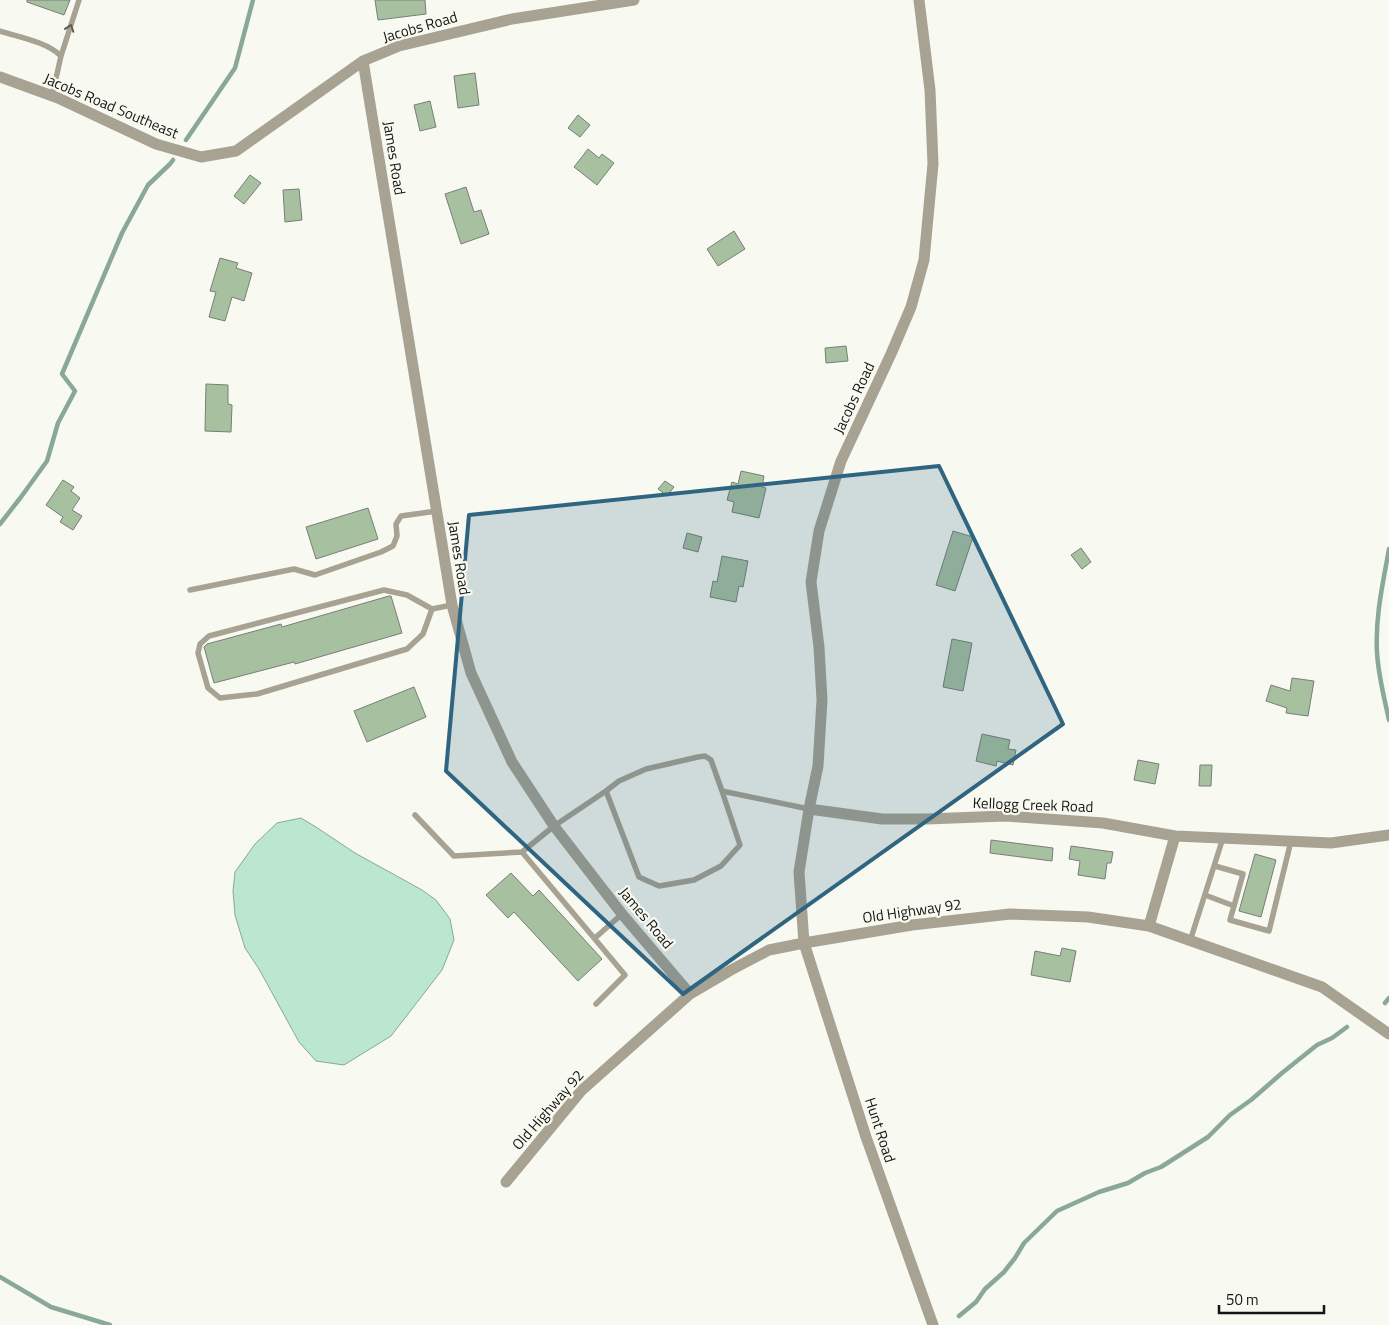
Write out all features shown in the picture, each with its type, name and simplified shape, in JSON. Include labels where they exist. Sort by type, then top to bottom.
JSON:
[{"type":"street","name":"Jacobs Road","points":[[363,61],[399,46],[512,19],[634,0]]},
{"type":"street","name":"Jacobs Road","points":[[809,809],[818,766],[822,700],[819,647],[811,582],[819,531],[841,461],[894,346],[910,306],[924,260],[933,164],[930,90],[918,0]]},
{"type":"street","name":"Jacobs Road Southeast","points":[[0,77],[52,96],[156,144],[201,157],[236,151],[363,61]]},
{"type":"street","name":"James Road","points":[[363,61],[452,605],[471,673],[512,762],[554,826],[622,914],[690,994]]},
{"type":"street","name":"Kellogg Creek Road","points":[[809,809],[882,819],[1006,816],[1103,823],[1175,836],[1331,843],[1389,835]]},
{"type":"street","points":[[804,943],[799,872],[809,809]]},
{"type":"street","points":[[1149,926],[1175,836]]},
{"type":"street","name":"Old Highway 92","points":[[506,1182],[581,1091],[690,994],[769,950],[804,943],[912,925],[1010,914],[1088,917],[1149,926],[1322,986],[1389,1034]]},
{"type":"street","name":"Hunt Road","points":[[804,943],[869,1147],[933,1325]]},
{"type":"lane","points":[[52,96],[61,56],[79,0]]},
{"type":"lane","points":[[0,32],[47,46],[61,56]]},
{"type":"lane","points":[[190,590],[294,568],[315,576],[393,546],[397,536],[396,524],[401,516],[437,511]]},
{"type":"lane","points":[[432,609],[423,634],[407,649],[257,694],[220,698],[208,688],[198,653],[200,644],[209,636],[384,590],[407,595],[432,609],[452,605]]},
{"type":"lane","points":[[415,815],[454,856],[522,852],[554,826],[619,780],[646,769],[705,756],[711,760],[740,845],[721,866],[694,880],[659,886],[639,877],[606,791]]},
{"type":"lane","points":[[722,791],[809,809]]},
{"type":"lane","points":[[1190,940],[1223,838]]},
{"type":"lane","points":[[1215,866],[1243,874],[1230,920],[1269,930],[1291,841]]},
{"type":"lane","points":[[522,852],[625,975],[596,1004]]},
{"type":"lane","points":[[1205,896],[1234,906]]},
{"type":"lane","points":[[595,938],[622,914]]},
{"type":"highlighted area","points":[[939,466],[1063,724],[683,994],[446,771],[469,515]]},
{"type":"shaded area","points":[[301,818],[355,853],[422,890],[436,900],[450,919],[454,940],[442,970],[391,1036],[344,1065],[316,1061],[299,1042],[259,969],[245,948],[235,915],[233,891],[235,872],[255,844],[277,823]]},
{"type":"building","points":[[27,0],[70,0],[64,15],[27,2]]},
{"type":"building","points":[[375,0],[425,0],[426,14],[378,20]]},
{"type":"building","points":[[475,73],[479,105],[458,108],[454,76]]},
{"type":"building","points":[[430,101],[436,127],[420,131],[414,105]]},
{"type":"building","points":[[578,115],[590,125],[580,137],[568,128]]},
{"type":"building","points":[[588,149],[599,158],[602,154],[614,163],[597,185],[574,167]]},
{"type":"building","points":[[250,175],[261,183],[244,204],[234,196]]},
{"type":"building","points":[[466,187],[474,212],[481,210],[489,234],[461,244],[445,194]]},
{"type":"building","points":[[299,189],[302,220],[285,222],[283,190]]},
{"type":"building","points":[[734,231],[745,249],[718,266],[707,249]]},
{"type":"building","points":[[220,258],[238,263],[236,268],[252,273],[244,301],[232,297],[225,321],[209,317],[216,292],[210,291]]},
{"type":"building","points":[[846,346],[848,361],[826,363],[825,348]]},
{"type":"building","points":[[206,384],[228,385],[228,404],[232,405],[231,432],[205,431]]},
{"type":"building","points":[[741,471],[764,476],[762,487],[766,488],[759,518],[732,512],[734,502],[727,500],[732,482],[738,484]]},
{"type":"building","points":[[63,480],[74,487],[71,491],[80,498],[72,510],[82,516],[73,530],[60,522],[63,517],[46,505]]},
{"type":"building","points":[[665,481],[674,487],[667,496],[658,489]]},
{"type":"building","points":[[368,508],[378,539],[316,559],[306,527]]},
{"type":"building","points":[[953,531],[973,537],[955,591],[936,585]]},
{"type":"building","points":[[687,533],[702,537],[698,552],[683,548]]},
{"type":"building","points":[[1081,548],[1091,562],[1082,569],[1071,555]]},
{"type":"building","points":[[722,556],[748,561],[743,587],[739,586],[736,602],[710,597],[713,581],[717,582]]},
{"type":"building","points":[[391,596],[402,633],[295,664],[294,662],[214,683],[204,647],[207,644],[281,624],[282,627]]},
{"type":"building","points":[[952,639],[972,643],[963,691],[943,687]]},
{"type":"building","points":[[1292,678],[1314,681],[1308,716],[1286,713],[1287,708],[1266,701],[1271,685],[1290,691]]},
{"type":"building","points":[[414,687],[426,717],[367,742],[354,711]]},
{"type":"building","points":[[982,734],[1010,740],[1008,749],[1016,750],[1013,765],[997,761],[996,766],[976,761]]},
{"type":"building","points":[[1138,760],[1159,764],[1155,784],[1134,780]]},
{"type":"building","points":[[1200,765],[1212,765],[1211,786],[1199,786]]},
{"type":"building","points":[[991,840],[1053,848],[1052,861],[990,853]]},
{"type":"building","points":[[1071,846],[1113,852],[1111,863],[1107,863],[1105,879],[1078,875],[1080,861],[1069,859]]},
{"type":"building","points":[[1255,854],[1276,860],[1261,917],[1239,911]]},
{"type":"building","points":[[511,873],[533,896],[539,890],[602,959],[578,981],[514,912],[508,918],[486,895]]},
{"type":"building","points":[[1062,948],[1076,951],[1070,982],[1031,975],[1035,951],[1060,956]]},
{"type":"waterway","points":[[186,140],[235,68],[253,0]]},
{"type":"waterway","points":[[0,524],[47,461],[58,423],[75,391],[62,374],[122,233],[148,185],[173,160]]},
{"type":"waterway","points":[[1389,549],[1377,626],[1379,669],[1389,720]]},
{"type":"waterway","points":[[1385,1003],[1389,998]]},
{"type":"waterway","points":[[959,1316],[976,1302],[985,1289],[1004,1272],[1024,1243],[1057,1211],[1099,1192],[1128,1183],[1145,1173],[1161,1167],[1208,1137],[1230,1115],[1317,1045],[1332,1038],[1347,1027]]},
{"type":"waterway","points":[[0,1277],[51,1307],[110,1325]]}]
